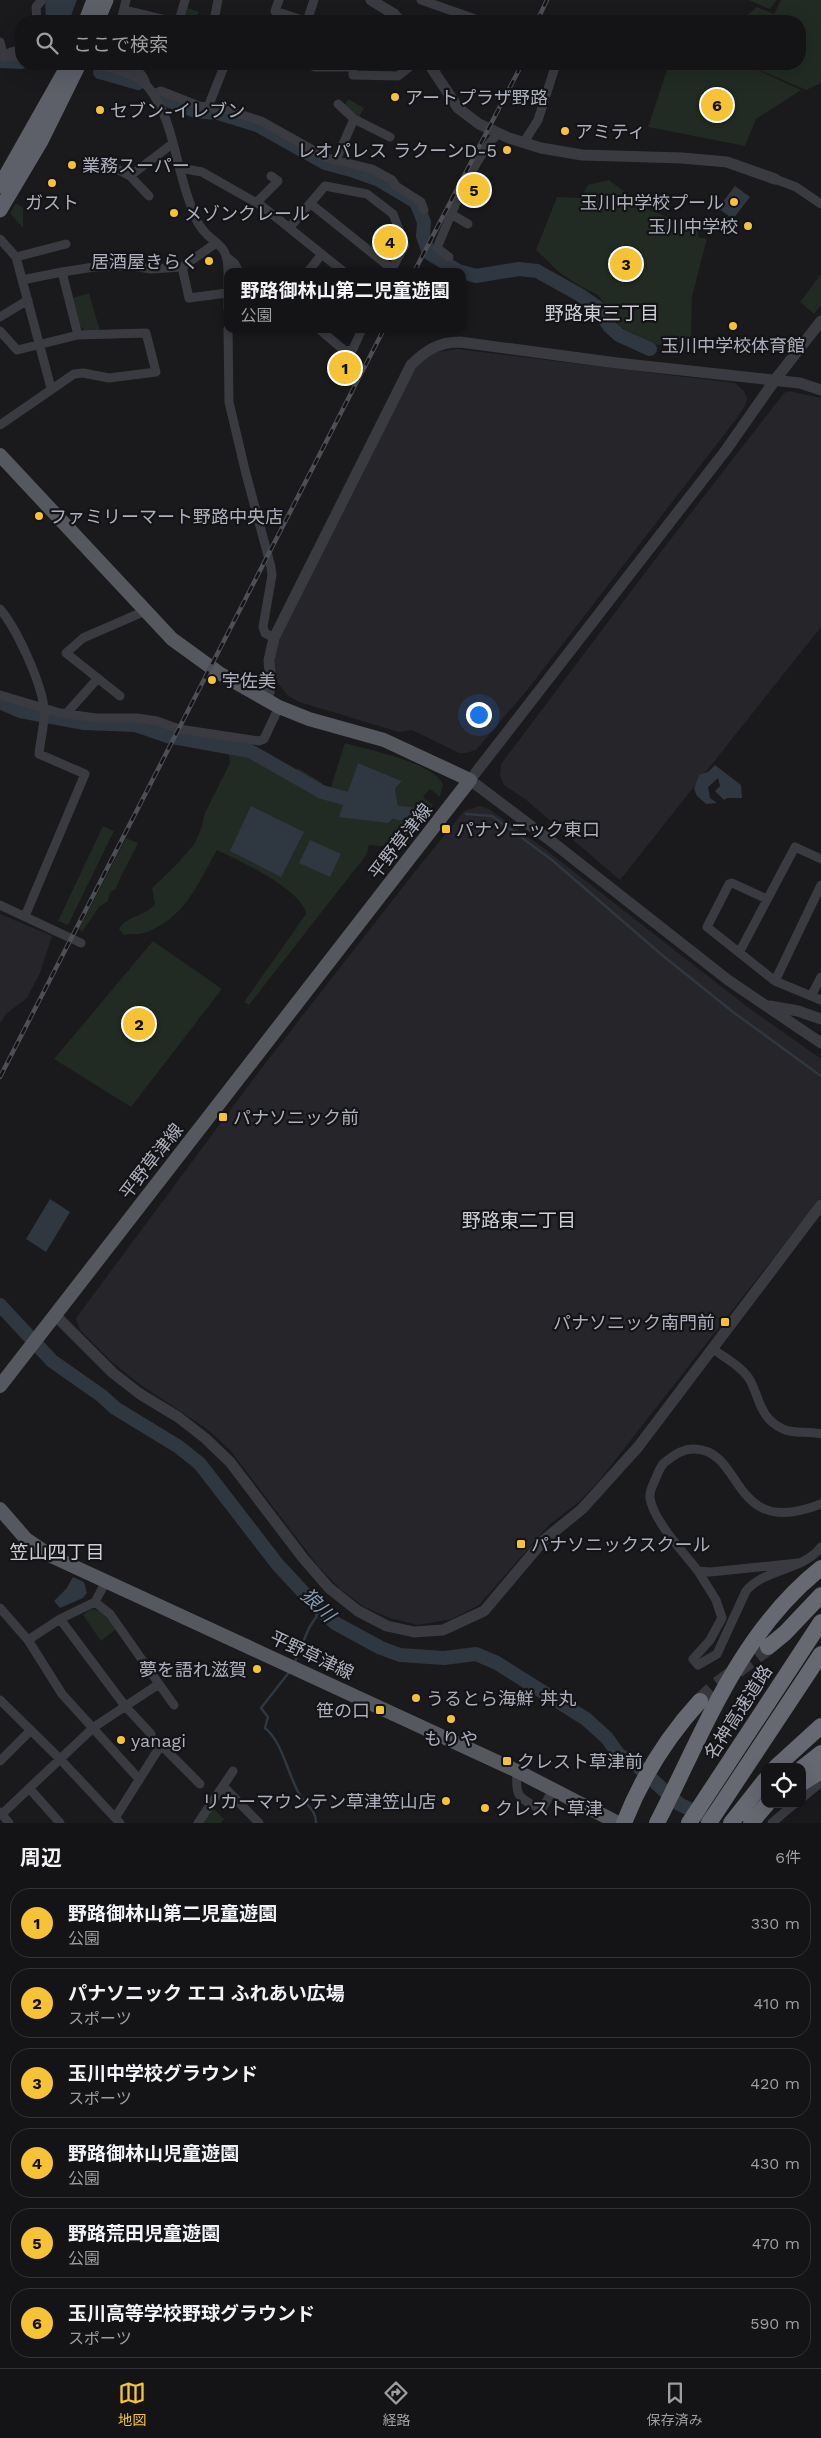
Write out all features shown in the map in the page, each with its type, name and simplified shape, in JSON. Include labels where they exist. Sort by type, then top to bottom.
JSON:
[{"type":"highway","points":[[88,15],[94,0]]},
{"type":"highway","points":[[100,15],[106,0]]},
{"type":"highway","points":[[0,186],[66,70]]},
{"type":"highway","points":[[0,210],[41,141],[76,70]]},
{"type":"highway","points":[[655,1819],[737,1664],[758,1632],[801,1585],[821,1568]]},
{"type":"highway","points":[[768,1647],[785,1633],[821,1595]]},
{"type":"highway","name":"名神高速道路","points":[[689,1823],[821,1622]]},
{"type":"highway","name":"名神高速道路","points":[[710,1823],[821,1654]]},
{"type":"highway","points":[[624,1823],[653,1760],[684,1718],[700,1701]]},
{"type":"highway","points":[[780,1763],[821,1726]]},
{"type":"highway","points":[[806,1765],[821,1753]]},
{"type":"highway","points":[[806,1781],[821,1771]]},
{"type":"highway","points":[[744,1819],[761,1787]]},
{"type":"highway","points":[[744,1819],[761,1808]]},
{"type":"highway","points":[[744,1819],[765,1808]]},
{"type":"main road","points":[[0,455],[145,611],[190,653],[226,678],[273,704],[309,719],[384,740],[470,780]]},
{"type":"main road","name":"平野草津線","points":[[0,1386],[470,780]]},
{"type":"main road","name":"平野草津線","points":[[0,1509],[26,1539],[51,1556],[517,1770],[554,1788],[602,1819],[618,1823]]},
{"type":"street","points":[[37,15],[36,7],[41,0]]},
{"type":"street","points":[[41,0],[42,15]]},
{"type":"street","points":[[123,15],[126,0]]},
{"type":"street","points":[[181,15],[185,0]]},
{"type":"street","points":[[215,15],[218,0]]},
{"type":"street","points":[[279,0],[275,11],[287,15]]},
{"type":"street","points":[[308,15],[314,0]]},
{"type":"street","points":[[371,0],[395,15]]},
{"type":"street","points":[[421,0],[464,15]]},
{"type":"street","points":[[124,10],[145,15]]},
{"type":"street","points":[[0,42],[2,57]]},
{"type":"street","points":[[2,57],[15,52]]},
{"type":"street","points":[[2,57],[15,57]]},
{"type":"street","points":[[115,70],[128,74],[146,85],[154,94],[162,111],[190,204],[200,226],[225,250],[228,258],[228,268]]},
{"type":"street","points":[[135,70],[145,77],[146,85]]},
{"type":"street","points":[[208,107],[223,70]]},
{"type":"street","points":[[353,70],[353,75],[398,76],[405,70]]},
{"type":"street","points":[[433,70],[458,108],[470,118],[497,134],[582,155],[682,158],[727,162],[796,187],[821,204]]},
{"type":"street","points":[[524,142],[538,120],[554,70]]},
{"type":"street","points":[[154,94],[161,91],[200,106],[261,121],[327,158],[372,169],[392,180],[396,186],[421,202],[424,210]]},
{"type":"street","points":[[446,91],[471,112],[524,142]]},
{"type":"street","points":[[338,104],[354,119],[390,137]]},
{"type":"street","points":[[336,160],[354,119]]},
{"type":"street","points":[[449,257],[437,248],[451,214],[484,150],[497,134]]},
{"type":"street","points":[[130,176],[172,144]]},
{"type":"street","points":[[106,163],[130,176],[149,196]]},
{"type":"street","points":[[180,168],[202,172],[256,203],[290,227],[339,268]]},
{"type":"street","points":[[256,203],[278,181],[271,176]]},
{"type":"street","points":[[290,227],[325,186],[367,194],[393,214],[405,245],[392,268]]},
{"type":"street","points":[[311,204],[389,268]]},
{"type":"street","points":[[451,214],[468,224]]},
{"type":"street","points":[[0,239],[16,256],[51,388]]},
{"type":"street","points":[[22,280],[94,267],[132,266],[151,269],[182,267],[193,256],[216,242]]},
{"type":"street","points":[[16,256],[66,244]]},
{"type":"street","points":[[311,268],[322,254]]},
{"type":"street","points":[[228,258],[237,268]]},
{"type":"street","points":[[182,267],[189,298],[224,293]]},
{"type":"street","points":[[62,272],[78,335]]},
{"type":"street","points":[[0,317],[28,300]]},
{"type":"street","points":[[820,1044],[728,980],[470,780],[726,450],[775,380],[821,321]]},
{"type":"street","points":[[0,331],[17,350],[78,335],[146,333],[156,372],[117,378],[83,373],[74,374],[51,388],[0,425]]},
{"type":"street","points":[[228,333],[230,402],[272,575],[263,627],[265,633],[274,638]]},
{"type":"street","points":[[323,333],[345,351],[353,349],[360,333]]},
{"type":"street","points":[[0,695],[44,714],[147,720],[179,729],[259,742],[264,739],[273,704],[269,660],[274,638],[411,364],[431,347],[449,342],[460,342],[617,363],[800,383],[821,390]]},
{"type":"street","points":[[0,609],[30,664],[44,714],[39,754],[85,774],[25,916]]},
{"type":"street","points":[[120,696],[66,652],[83,638],[145,611]]},
{"type":"street","points":[[66,714],[98,678]]},
{"type":"street","points":[[740,951],[795,847],[821,859]]},
{"type":"street","points":[[767,899],[734,883],[729,884],[707,927],[740,951],[775,981],[821,1000]]},
{"type":"street","points":[[775,981],[821,884]]},
{"type":"street","points":[[0,905],[81,943]]},
{"type":"street","points":[[811,996],[821,977]]},
{"type":"street","points":[[764,1004],[798,1011],[821,1019]]},
{"type":"street","points":[[56,1316],[113,1373],[140,1394],[178,1416],[230,1462],[303,1558],[329,1588],[358,1611],[387,1626],[414,1632],[443,1630],[484,1611],[544,1540],[582,1509],[608,1482],[713,1349],[821,1205]]},
{"type":"street","points":[[713,1349],[747,1377],[761,1410],[775,1425],[796,1433],[810,1431],[821,1434]]},
{"type":"street","points":[[821,1504],[790,1513],[759,1506],[745,1495],[723,1464],[714,1455],[696,1449],[682,1451],[660,1467],[650,1497],[655,1513],[698,1571],[716,1600],[722,1618],[710,1640],[693,1659],[698,1665],[717,1654],[746,1591],[753,1583],[815,1554],[821,1546]]},
{"type":"street","points":[[698,1571],[710,1572],[798,1563]]},
{"type":"street","points":[[28,1640],[60,1618],[95,1602],[106,1581]]},
{"type":"street","points":[[95,1602],[110,1614],[174,1705]]},
{"type":"street","points":[[0,1608],[28,1640],[62,1694],[94,1727],[139,1779]]},
{"type":"street","points":[[60,1618],[125,1706],[151,1734]]},
{"type":"street","points":[[10,1823],[1,1813],[94,1727],[158,1684]]},
{"type":"street","points":[[0,1700],[60,1758],[117,1820],[139,1779],[161,1745],[200,1784]]},
{"type":"street","points":[[0,1762],[31,1730]]},
{"type":"street","points":[[517,1770],[515,1789],[519,1798],[540,1809],[542,1809],[554,1788]]},
{"type":"street","points":[[198,1823],[233,1771]]},
{"type":"street","points":[[806,1795],[821,1782]]},
{"type":"street","points":[[224,1786],[256,1822]]},
{"type":"street","points":[[29,1788],[60,1823]]},
{"type":"street","points":[[772,1823],[789,1808]]},
{"type":"shaded area","points":[[45,0],[77,0],[71,15],[46,15]]},
{"type":"shaded area","points":[[748,0],[777,0],[770,9]]},
{"type":"shaded area","points":[[781,0],[821,0],[821,83],[806,90],[759,70],[806,70],[806,15],[747,15],[757,7],[774,14]]},
{"type":"shaded area","points":[[188,8],[199,12],[198,15],[185,15]]},
{"type":"shaded area","points":[[667,70],[758,70],[801,90],[756,119],[745,146],[648,127]]},
{"type":"shaded area","points":[[348,99],[364,108],[358,119],[344,106]]},
{"type":"shaded area","points":[[470,180],[483,187],[477,198],[465,193]]},
{"type":"shaded area","points":[[609,180],[647,209],[698,229],[698,237],[707,239],[692,296],[691,340],[658,345],[620,327],[598,295],[560,273],[536,250],[557,197],[581,198],[588,185]]},
{"type":"shaded area","name":"玉川中学校プール","points":[[735,186],[750,197],[733,219],[718,208]]},
{"type":"shaded area","points":[[16,203],[23,208],[23,228],[10,213]]},
{"type":"shaded area","points":[[394,228],[401,244],[393,258],[388,259],[376,249]]},
{"type":"shaded area","points":[[821,274],[821,305],[814,314],[800,302]]},
{"type":"shaded area","points":[[89,293],[100,331],[85,331],[80,326],[73,298]]},
{"type":"shaded area","points":[[457,349],[735,383],[744,391],[747,398],[746,404],[737,418],[528,689],[476,750],[466,753],[459,753],[412,730],[399,732],[299,702],[287,695],[277,682],[274,666],[276,646],[408,380],[420,362],[436,352]]},
{"type":"shaded area","points":[[354,356],[353,364],[346,377],[337,372],[346,357]]},
{"type":"shaded area","points":[[789,391],[821,398],[821,627],[620,880],[525,799],[504,785],[500,776],[501,764],[653,562],[784,393]]},
{"type":"shaded area","points":[[345,743],[413,763],[436,776],[443,784],[440,797],[430,789],[423,797],[433,805],[402,848],[369,845],[367,854],[249,1005],[244,1002],[306,914],[294,895],[268,877],[217,850],[196,888],[180,910],[170,919],[142,934],[124,935],[119,929],[122,924],[155,904],[152,888],[195,843],[205,813],[230,763],[229,754],[232,750],[245,752],[293,776],[298,768],[322,783],[322,789],[330,790]],"holes":[[[358,763],[402,781],[395,789]]]},
{"type":"shaded area","points":[[358,763],[402,781],[395,789],[399,813],[388,823],[339,817]]},
{"type":"shaded area","points":[[715,765],[741,785],[742,798],[727,798],[724,800],[715,791],[720,786],[718,778],[708,787],[710,798],[717,803],[706,804],[697,796],[694,789],[699,775],[708,772]]},
{"type":"shaded area","points":[[251,806],[304,832],[281,877],[230,851]]},
{"type":"shaded area","points":[[480,806],[489,809],[545,849],[745,1005],[821,1059],[821,1197],[598,1482],[580,1501],[549,1525],[479,1605],[452,1619],[418,1625],[390,1618],[366,1608],[340,1589],[318,1566],[230,1450],[207,1429],[138,1383],[111,1361],[80,1330],[76,1318],[260,1070],[413,874],[464,811]]},
{"type":"shaded area","points":[[103,826],[114,831],[68,925],[58,921]]},
{"type":"shaded area","points":[[126,838],[138,843],[136,848],[116,889],[110,892],[108,901],[99,907],[82,932],[79,929]]},
{"type":"shaded area","points":[[310,840],[341,854],[330,877],[299,863]]},
{"type":"shaded area","points":[[0,914],[52,936],[40,973],[27,998],[5,1015],[0,1024]]},
{"type":"shaded area","points":[[153,941],[222,989],[131,1107],[54,1059]]},
{"type":"shaded area","points":[[50,1199],[70,1212],[46,1252],[26,1239]]},
{"type":"shaded area","points":[[73,1577],[84,1582],[87,1593],[83,1598],[60,1608],[54,1601],[66,1589]]},
{"type":"shaded area","points":[[91,1609],[103,1613],[116,1629],[101,1641],[83,1615]]},
{"type":"shaded area","points":[[213,1808],[224,1819],[221,1823],[203,1823]]},
{"type":"waterway","points":[[0,61],[15,62]]},
{"type":"waterway","points":[[100,72],[138,83]]},
{"type":"waterway","points":[[160,97],[195,111],[218,113],[257,125],[325,163],[379,180],[416,202],[424,222],[423,236],[429,253],[453,268]]},
{"type":"waterway","points":[[466,273],[476,276],[519,269],[537,271],[580,295],[597,307],[609,326],[619,335],[650,349]]},
{"type":"waterway","points":[[0,702],[20,711],[84,723],[135,725],[167,736],[250,751],[322,792],[399,813],[410,814]]},
{"type":"waterway","points":[[466,814],[492,816],[552,860],[662,955],[733,1012],[821,1076]]},
{"type":"waterway","name":"狼川","points":[[0,1305],[52,1361],[102,1396],[115,1408],[179,1447],[200,1464],[278,1565],[319,1609],[335,1623],[381,1648],[400,1655],[444,1658],[476,1654],[497,1663],[586,1719],[607,1738],[619,1755],[634,1763],[679,1804],[706,1817]]},
{"type":"waterway","points":[[294,1664],[309,1628],[320,1611]]},
{"type":"waterway","points":[[290,1671],[261,1708],[268,1717],[265,1728],[281,1751],[296,1789],[313,1812],[316,1823]]},
{"type":"tunnel","points":[[700,1701],[716,1686],[768,1647]]},
{"type":"railway","points":[[540,15],[547,0]]},
{"type":"railway","points":[[416,268],[519,70]]},
{"type":"railway","points":[[0,1077],[382,333]]},
{"type":"place","name":"アートプラザ野路","points":[[395,97]]},
{"type":"place","name":"玉川高等学校野球グラウンド","points":[[717,105]]},
{"type":"place","name":"セブン-イレブン","points":[[100,110]]},
{"type":"place","name":"アミティ","points":[[565,131]]},
{"type":"place","name":"レオパレス ラクーンD-5","points":[[507,150]]},
{"type":"place","name":"業務スーパー","points":[[72,165]]},
{"type":"place","name":"ガスト","points":[[52,183]]},
{"type":"place","name":"野路荒田児童遊園","points":[[474,190]]},
{"type":"place","name":"玉川中学校プール","points":[[734,202]]},
{"type":"place","name":"メゾンクレール","points":[[174,213]]},
{"type":"place","name":"玉川中学校","points":[[748,226]]},
{"type":"place","name":"野路御林山児童遊園","points":[[390,242]]},
{"type":"place","name":"居酒屋きらく","points":[[209,261]]},
{"type":"place","name":"玉川中学校グラウンド","points":[[626,264]]},
{"type":"place","name":"玉川中学校体育館","points":[[733,326]]},
{"type":"place","name":"野路御林山第二児童遊園","points":[[345,368]]},
{"type":"place","name":"ファミリーマート野路中央店","points":[[39,516]]},
{"type":"place","name":"宇佐美","points":[[212,680]]},
{"type":"place","name":"パナソニック東口","points":[[446,829]]},
{"type":"place","name":"パナソニック エコ ふれあい広場","points":[[139,1024]]},
{"type":"place","name":"パナソニック前","points":[[223,1117]]},
{"type":"place","name":"パナソニック南門前","points":[[725,1322]]},
{"type":"place","name":"パナソニックスクール","points":[[521,1544]]},
{"type":"place","name":"夢を語れ滋賀","points":[[257,1669]]},
{"type":"place","name":"うるとら海鮮 丼丸","points":[[416,1698]]},
{"type":"place","name":"笹の口","points":[[380,1710]]},
{"type":"place","name":"もりや","points":[[451,1719]]},
{"type":"place","name":"yanagi","points":[[121,1740]]},
{"type":"place","name":"クレスト草津前","points":[[507,1761]]},
{"type":"place","name":"リカーマウンテン草津笠山店","points":[[446,1801]]},
{"type":"place","name":"クレスト草津","points":[[485,1808]]},
{"type":"district","name":"野路東三丁目","points":[[602,313]]},
{"type":"district","name":"野路東二丁目","points":[[519,1220]]},
{"type":"district","name":"笠山四丁目","points":[[57,1552]]}]
